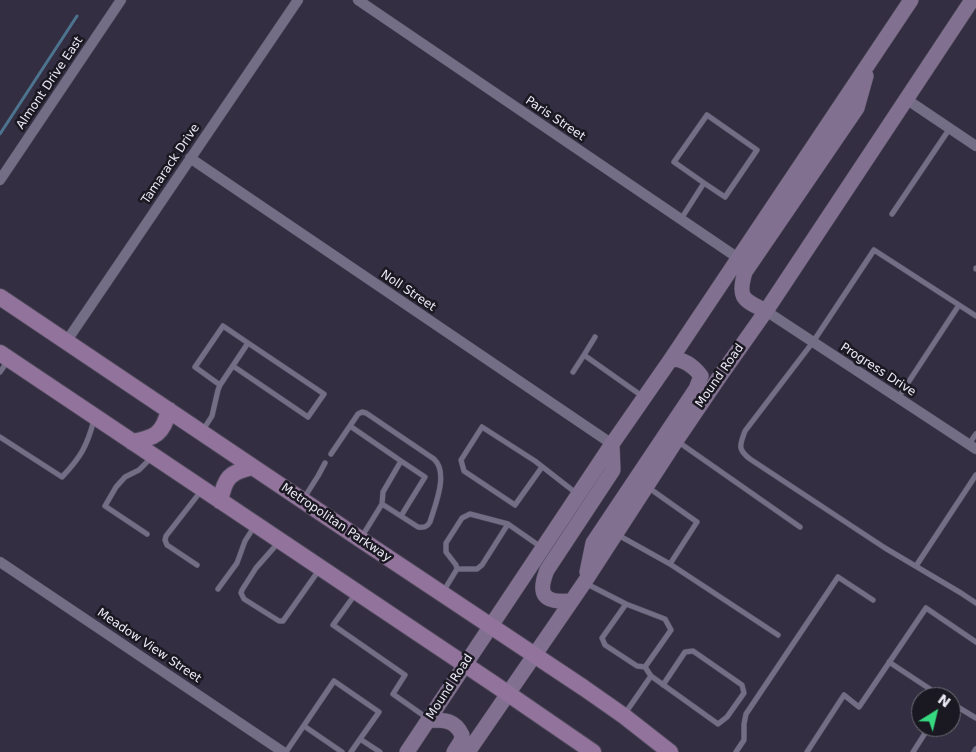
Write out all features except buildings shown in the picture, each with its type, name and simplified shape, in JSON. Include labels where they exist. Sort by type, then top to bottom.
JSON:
[{"type":"main road","name":"Mound Road","points":[[407,752],[612,444],[912,0]]},
{"type":"main road","name":"Mound Road","points":[[468,752],[584,583],[646,486],[766,311],[972,0]]},
{"type":"main road","points":[[766,311],[745,299],[741,293],[745,272],[856,108],[871,60]]},
{"type":"main road","name":"Metropolitan Parkway","points":[[0,297],[302,501],[535,655],[624,716],[670,752]]},
{"type":"main road","points":[[584,583],[593,543],[696,389],[700,380],[701,376],[692,365],[679,359],[671,359]]},
{"type":"main road","points":[[3,362],[95,417],[593,752]]},
{"type":"main road","points":[[132,442],[144,440],[158,433],[163,427],[169,410]]},
{"type":"main road","points":[[571,601],[560,602],[546,596],[542,591],[542,581],[547,570],[613,470],[612,444]]},
{"type":"main road","points":[[220,501],[224,484],[228,478],[233,473],[242,469],[253,467]]},
{"type":"main road","points":[[429,720],[445,720],[459,728],[462,735],[461,741],[454,752]]},
{"type":"street","name":"Almont Drive East","points":[[0,180],[122,0]]},
{"type":"street","name":"Tamarack Drive","points":[[66,342],[298,0]]},
{"type":"street","name":"Paris Street","points":[[358,0],[738,258]]},
{"type":"street","points":[[906,99],[976,146]]},
{"type":"street","name":"Noll Street","points":[[190,158],[612,444]]},
{"type":"street","name":"Progress Drive","points":[[766,311],[972,447]]},
{"type":"street","name":"Meadow View Street","points":[[0,562],[285,752]]},
{"type":"lane","points":[[706,115],[757,150],[724,197],[704,183],[674,162],[706,115]]},
{"type":"lane","points":[[892,214],[950,128]]},
{"type":"lane","points":[[680,219],[704,183]]},
{"type":"lane","points":[[976,316],[874,250],[813,342],[745,431],[741,443],[741,449],[744,454],[766,469],[877,542],[976,603]]},
{"type":"lane","points":[[898,398],[958,305]]},
{"type":"lane","points":[[220,385],[194,367],[223,326],[324,394],[308,417],[233,366]]},
{"type":"lane","points":[[572,372],[595,337]]},
{"type":"lane","points":[[202,433],[212,416],[220,385],[248,343]]},
{"type":"lane","points":[[584,355],[644,398]]},
{"type":"lane","points":[[331,454],[358,414],[362,412],[437,462],[441,473],[440,488],[428,526],[418,527],[382,504]]},
{"type":"lane","points":[[0,437],[62,477],[76,463],[88,442],[95,417]]},
{"type":"lane","points":[[350,426],[425,477],[400,516]]},
{"type":"lane","points":[[542,467],[516,505],[464,471],[461,460],[482,427],[542,467],[578,495]]},
{"type":"lane","points":[[972,447],[976,434]]},
{"type":"lane","points":[[676,441],[800,527]]},
{"type":"lane","points":[[147,534],[105,506],[116,487],[125,477],[139,470],[153,456]]},
{"type":"lane","points":[[360,539],[382,504],[383,492],[401,461]]},
{"type":"lane","points":[[302,501],[325,463]]},
{"type":"lane","points":[[916,566],[976,475]]},
{"type":"lane","points":[[646,486],[697,522],[670,564]]},
{"type":"lane","points":[[197,565],[167,545],[165,540],[166,536],[202,489]]},
{"type":"lane","points":[[457,569],[446,552],[446,543],[462,518],[470,514],[508,524],[543,548]]},
{"type":"lane","points":[[218,589],[237,562],[245,541],[256,524]]},
{"type":"lane","points":[[457,569],[477,569],[482,565],[508,524]]},
{"type":"lane","points":[[616,533],[670,564],[778,635]]},
{"type":"lane","points":[[280,541],[251,575],[241,593],[244,598],[279,621],[283,621],[320,568]]},
{"type":"lane","points":[[442,594],[457,569]]},
{"type":"lane","points":[[736,752],[744,740],[746,714],[838,577],[873,600]]},
{"type":"lane","points":[[584,583],[626,604],[665,619],[671,630],[645,667]]},
{"type":"lane","points":[[356,593],[333,625],[406,675],[392,694],[429,720]]},
{"type":"lane","points":[[626,604],[602,638],[605,646],[637,666],[645,667],[651,676],[663,685],[718,724],[728,717],[744,693],[742,685],[693,651],[685,652],[663,685]]},
{"type":"lane","points":[[807,752],[844,695],[859,706],[926,608],[976,642]]},
{"type":"lane","points":[[889,662],[927,687]]},
{"type":"lane","points":[[624,716],[651,676]]},
{"type":"lane","points":[[285,752],[334,682],[379,712],[351,752]]},
{"type":"lane","points":[[961,709],[976,718]]},
{"type":"lane","points":[[304,726],[342,752]]},
{"type":"lane","points":[[912,752],[922,737]]},
{"type":"lane","points":[[360,739],[380,752]]},
{"type":"waterway","points":[[0,134],[77,16]]}]
